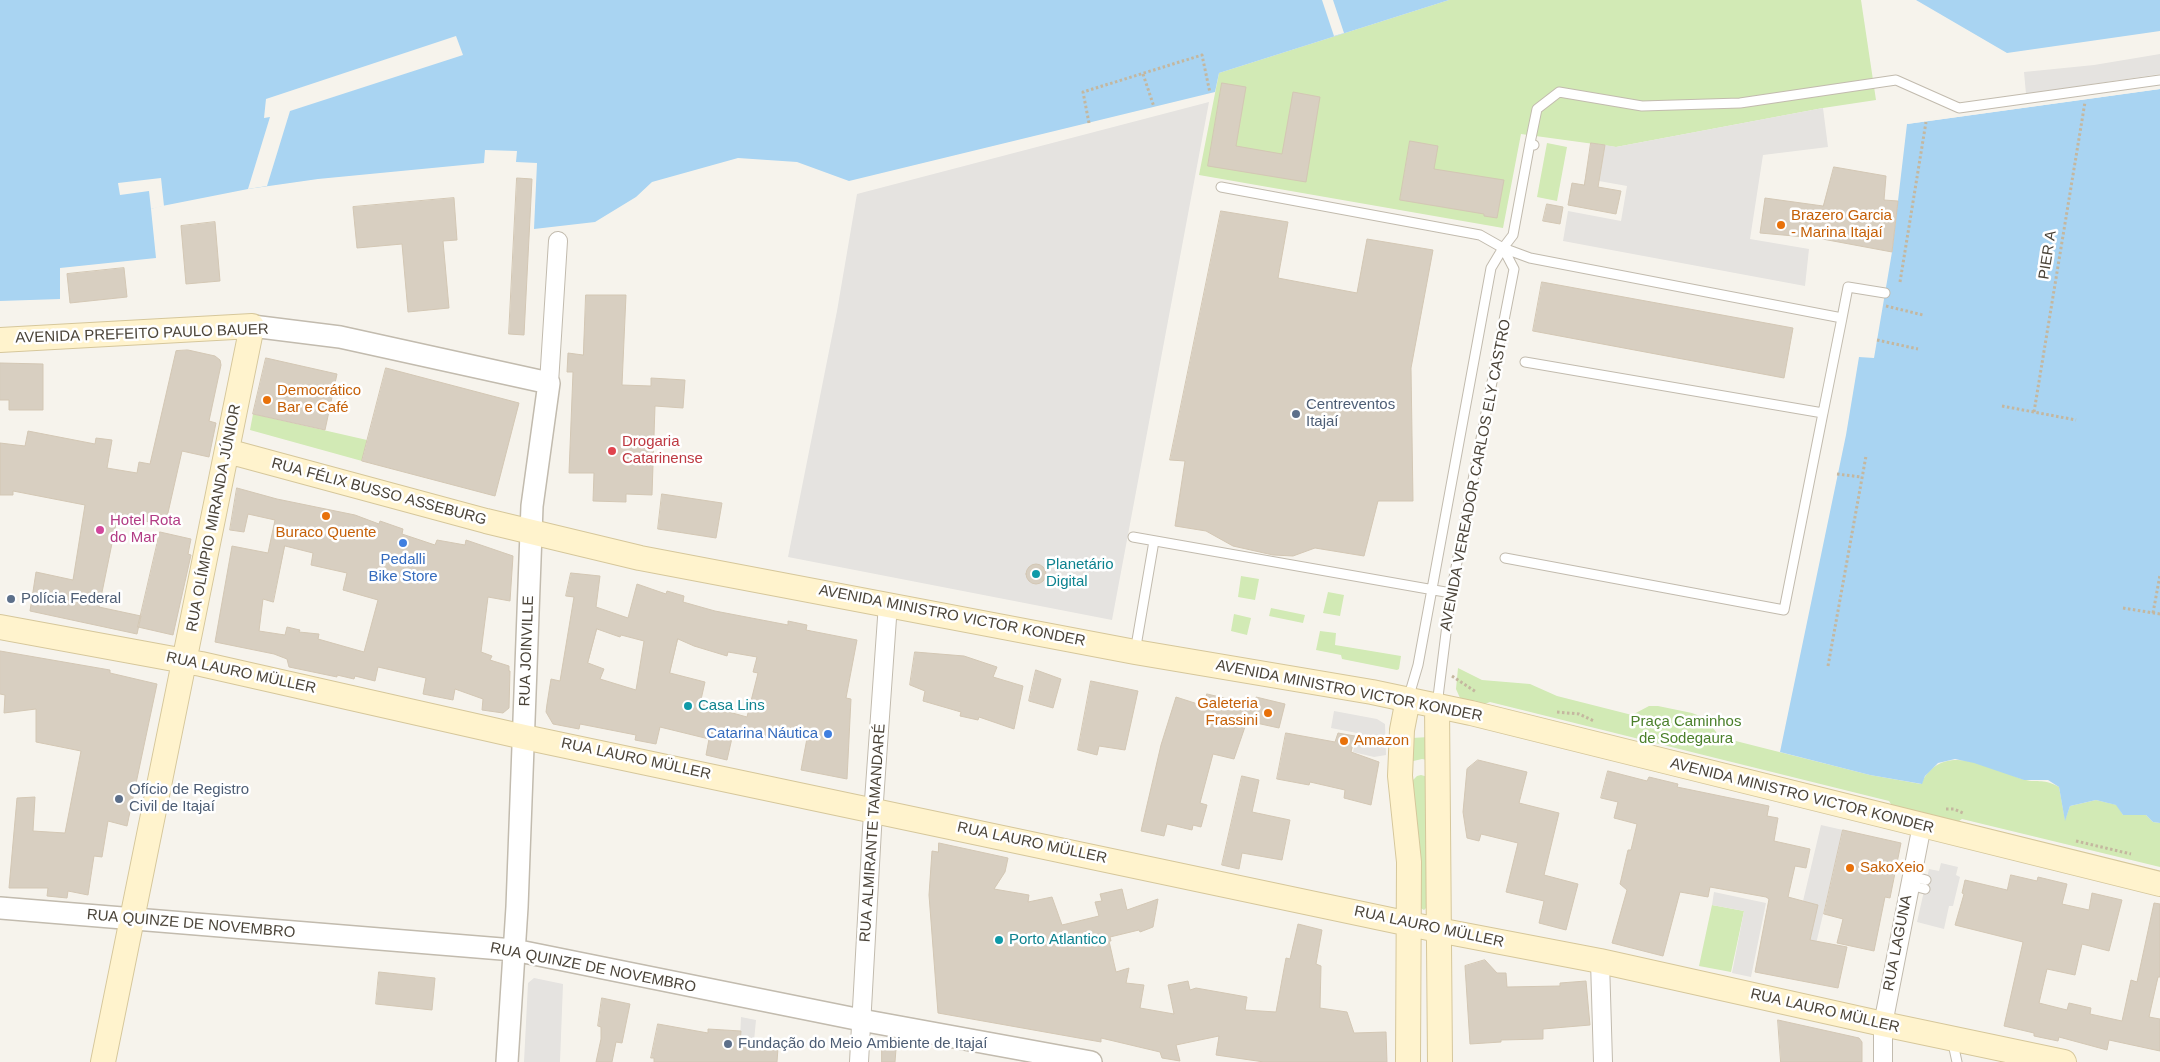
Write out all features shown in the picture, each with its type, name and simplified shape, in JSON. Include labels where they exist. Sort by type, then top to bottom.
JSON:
[{"type":"main road","name":"AVENIDA PREFEITO PAULO BAUER","points":[[0,340],[252,326]]},
{"type":"main road","name":"RUA OLÍMPIO MIRANDA JÚNIOR","points":[[103,1062],[130,919],[185,661],[252,326]]},
{"type":"main road","name":"RUA FÉLIX BUSSO ASSEBURG","points":[[227,451],[532,532]]},
{"type":"main road","name":"AVENIDA MINISTRO VICTOR KONDER","points":[[532,532],[640,558],[1135,652],[1437,705],[2160,884]]},
{"type":"main road","name":"RUA LAURO MÜLLER","points":[[0,627],[185,661],[524,737],[1438,930],[1600,961],[2064,1062]]},
{"type":"main road","points":[[1408,699],[1402,730],[1400,776],[1409,862],[1408,1062]]},
{"type":"main road","points":[[1437,705],[1440,1062]]},
{"type":"main road","points":[[1400,776],[1407,767],[1418,763],[1429,765],[1438,772]]},
{"type":"street","name":"RUA JOINVILLE","points":[[507,1062],[524,737],[532,506],[549,383],[558,241]]},
{"type":"street","name":"AVENIDA PREFEITO PAULO BAUER","points":[[252,326],[340,337],[549,383]]},
{"type":"street","name":"RUA ALMIRANTE TAMANDARÉ","points":[[859,1062],[873,810],[888,604]]},
{"type":"street","name":"RUA LAGUNA","points":[[1883,1062],[1883,1024],[1918,882],[1922,825]]},
{"type":"street","name":"RUA QUINZE DE NOVEMBRO","points":[[0,908],[514,950],[861,1020],[1091,1062]]},
{"type":"street","points":[[1600,961],[1603,1062]]},
{"type":"lane","name":"AVENIDA VEREADOR CARLOS ELY CASTRO","points":[[1408,699],[1418,665],[1491,268],[1513,235],[1532,144],[1537,109],[1558,92],[1642,106],[1740,103],[1896,80],[1959,108],[2160,80]]},
{"type":"lane","points":[[1221,187],[1480,235],[1503,248],[1530,258],[1842,318]]},
{"type":"lane","name":"AVENIDA VEREADOR CARLOS ELY CASTRO","points":[[1437,705],[1451,593],[1514,269],[1503,248]]},
{"type":"lane","points":[[1505,558],[1784,610],[1848,287],[1885,293]]},
{"type":"lane","points":[[1525,362],[1823,413]]},
{"type":"lane","points":[[1133,537],[1451,593]]},
{"type":"lane","points":[[1135,652],[1154,541]]},
{"type":"lane","points":[[1952,1039],[1957,1062]]},
{"type":"path","points":[[1089,123],[1083,92],[1202,56],[1210,93]]},
{"type":"path","points":[[1144,74],[1154,107]]},
{"type":"path","name":"PIER A","points":[[2034,412],[2085,101]]},
{"type":"path","points":[[1900,282],[1926,122]]},
{"type":"path","points":[[1883,306],[1923,315]]},
{"type":"path","points":[[1878,340],[1918,349]]},
{"type":"path","points":[[2002,406],[2076,420]]},
{"type":"path","points":[[1828,666],[1866,456]]},
{"type":"path","points":[[1837,474],[1862,477]]},
{"type":"path","points":[[2153,613],[2160,575]]},
{"type":"path","points":[[2123,608],[2160,614]]},
{"type":"green space","points":[[1449,0],[1861,0],[1876,100],[1823,108],[1616,147],[1521,134],[1503,228],[1199,175],[1219,73]]},
{"type":"green space","points":[[1547,143],[1567,147],[1557,201],[1537,197]]},
{"type":"green space","points":[[253,414],[367,440],[362,461],[250,430]]},
{"type":"green space","points":[[1241,576],[1259,579],[1255,600],[1238,597]]},
{"type":"green space","points":[[1328,592],[1344,595],[1340,616],[1323,613]]},
{"type":"green space","points":[[1271,608],[1305,615],[1303,623],[1269,616]]},
{"type":"green space","points":[[1234,614],[1251,618],[1247,635],[1231,631]]},
{"type":"green space","points":[[1320,631],[1336,633],[1335,645],[1401,656],[1399,669],[1342,659],[1341,655],[1316,650]]},
{"type":"green space","name":"Praça Caminhos de Sodegaura","points":[[1458,668],[1482,680],[1530,684],[1557,696],[1632,715],[1649,706],[1692,713],[1705,718],[1720,737],[1870,775],[1921,784],[1930,771],[1941,763],[1953,760],[1981,764],[2022,779],[2048,782],[2059,787],[2065,820],[2070,806],[2096,800],[2117,805],[2123,815],[2146,815],[2153,822],[2160,823],[2160,867],[1962,819],[1956,823],[1893,807],[1889,801],[1490,702],[1482,705],[1460,698],[1456,689]]},
{"type":"green space","points":[[1429,737],[1427,760],[1422,759],[1409,762],[1412,738]]},
{"type":"green space","points":[[1421,775],[1428,777],[1427,907],[1424,910],[1419,907],[1411,782]]},
{"type":"green space","points":[[1712,905],[1744,911],[1731,972],[1699,966]]},
{"type":"shaded area","points":[[2160,54],[2160,74],[2026,94],[2024,72],[2094,65]]},
{"type":"shaded area","points":[[1209,102],[1112,620],[788,557],[837,311],[857,194]]},
{"type":"shaded area","points":[[1823,108],[1828,147],[1763,155],[1750,239],[1809,249],[1805,286],[1563,241],[1568,211],[1621,221],[1627,186],[1599,181],[1605,145],[1616,147]]},
{"type":"shaded area","points":[[1334,711],[1377,719],[1385,724],[1386,755],[1374,757],[1353,752],[1357,733],[1331,728]]},
{"type":"shaded area","points":[[1821,825],[1843,830],[1812,961],[1803,901]]},
{"type":"shaded area","points":[[1941,863],[1958,867],[1956,875],[1960,877],[1953,906],[1949,906],[1944,929],[1917,922],[1929,869],[1939,871]]},
{"type":"shaded area","points":[[1714,892],[1766,903],[1751,977],[1732,973],[1744,911],[1712,905]]},
{"type":"shaded area","points":[[534,978],[563,984],[560,1062],[524,1062],[528,983]]},
{"type":"shaded area","points":[[741,1017],[756,1020],[752,1062],[739,1062]]},
{"type":"water","points":[[0,0],[1449,0],[1219,73],[1215,92],[849,181],[797,162],[738,158],[652,182],[636,197],[595,222],[534,229],[537,163],[516,162],[517,151],[485,150],[484,163],[318,179],[248,189],[157,207],[151,209],[156,258],[60,268],[60,299],[0,301]]},
{"type":"water","points":[[1916,0],[2160,0],[2160,31],[2007,53]]},
{"type":"water","points":[[2160,89],[2160,823],[2153,822],[2146,815],[2123,815],[2116,805],[2096,800],[2070,806],[2065,821],[2059,787],[2048,780],[2024,780],[1974,763],[1955,759],[1938,763],[1925,776],[1922,784],[1870,775],[1780,752],[1846,435],[1859,357],[1874,358],[1892,252],[1907,124]]},
{"type":"pier","points":[[1322,0],[1333,0],[1344,33],[1334,36]]},
{"type":"pier","points":[[456,36],[463,55],[290,111],[267,186],[248,189],[270,117],[264,118],[266,99]]},
{"type":"pier","points":[[2160,86],[2160,89],[1907,124],[1907,122]]},
{"type":"pier","points":[[161,178],[164,206],[151,209],[149,191],[120,195],[118,183]]},
{"type":"building","points":[[1222,83],[1246,87],[1236,146],[1282,154],[1293,92],[1320,97],[1306,182],[1208,166]]},
{"type":"building","points":[[1410,141],[1438,146],[1434,169],[1504,180],[1497,218],[1484,216],[1484,214],[1400,200]]},
{"type":"building","points":[[1591,143],[1605,145],[1598,187],[1621,191],[1616,214],[1568,205],[1572,183],[1584,185]]},
{"type":"building","points":[[1834,167],[1886,176],[1884,200],[1898,201],[1892,252],[1817,238],[1760,233],[1765,198],[1823,206]]},
{"type":"building","points":[[517,178],[532,179],[524,335],[509,334]]},
{"type":"building","points":[[454,198],[457,240],[443,241],[449,308],[408,312],[402,244],[357,248],[353,207]]},
{"type":"building","points":[[1547,204],[1563,207],[1560,224],[1543,221]]},
{"type":"building","name":"Centreventos Itajaí","points":[[1221,211],[1288,222],[1278,278],[1357,293],[1367,239],[1433,250],[1411,368],[1413,501],[1378,501],[1364,556],[1315,548],[1293,556],[1273,555],[1233,546],[1206,531],[1175,526],[1185,461],[1170,460]]},
{"type":"building","points":[[215,222],[220,281],[186,284],[181,226]]},
{"type":"building","points":[[124,268],[127,297],[70,303],[67,274]]},
{"type":"building","points":[[1542,282],[1793,328],[1784,378],[1533,331]]},
{"type":"building","points":[[586,295],[626,295],[622,385],[651,386],[651,378],[685,380],[683,408],[655,406],[652,495],[626,494],[626,502],[593,501],[594,473],[569,473],[573,372],[567,372],[568,353],[583,355]]},
{"type":"building","points":[[188,350],[215,356],[220,360],[221,365],[209,421],[216,423],[209,457],[182,451],[165,526],[118,514],[99,607],[141,616],[137,634],[30,611],[36,572],[73,580],[85,505],[13,491],[13,495],[0,495],[0,443],[25,446],[28,431],[95,444],[96,438],[112,440],[107,468],[137,473],[139,462],[150,464],[176,351]]},
{"type":"building","points":[[266,358],[337,374],[325,430],[253,414]]},
{"type":"building","points":[[0,363],[43,364],[43,410],[9,410],[9,400],[0,400]]},
{"type":"building","points":[[386,368],[519,403],[495,496],[362,461]]},
{"type":"building","points":[[237,488],[277,499],[355,515],[379,524],[380,521],[403,529],[402,534],[435,545],[437,540],[465,545],[466,540],[513,556],[510,601],[488,597],[481,652],[492,656],[490,660],[509,666],[509,708],[503,713],[482,710],[483,699],[455,689],[453,700],[423,694],[426,678],[378,667],[375,681],[355,676],[354,679],[337,675],[337,677],[289,667],[287,659],[274,654],[215,642],[232,546],[268,553],[275,520],[248,514],[244,532],[230,530]],"holes":[[[285,546],[313,553],[311,565],[347,573],[343,590],[378,600],[364,652],[318,639],[319,634],[299,632],[300,630],[287,627],[285,635],[259,631],[263,599],[273,602]]]},
{"type":"building","points":[[662,494],[722,503],[716,538],[658,529]]},
{"type":"building","points":[[160,532],[191,539],[188,554],[191,555],[173,635],[138,627]]},
{"type":"building","name":"Planetário Digital","points":[[1032,564],[1040,564],[1046,570],[1046,578],[1040,584],[1032,584],[1026,578],[1026,570]]},
{"type":"building","points":[[571,573],[600,576],[596,607],[628,618],[637,584],[666,594],[667,591],[684,596],[683,602],[715,611],[788,625],[788,621],[807,625],[806,630],[857,640],[846,698],[851,699],[847,779],[801,770],[808,733],[769,727],[766,738],[738,733],[737,739],[732,738],[727,760],[706,755],[709,739],[660,727],[656,744],[635,740],[636,735],[580,724],[579,729],[553,724],[546,712],[551,679],[560,681],[574,597],[566,596]],"holes":[[[597,629],[620,637],[621,635],[644,641],[636,690],[600,679],[604,669],[588,663]],[[678,639],[727,656],[728,652],[757,657],[753,672],[758,673],[747,717],[700,704],[705,682],[670,673]]]},
{"type":"building","points":[[0,651],[110,670],[110,673],[157,684],[127,826],[108,821],[102,857],[94,856],[88,895],[68,891],[67,898],[47,896],[48,888],[9,888],[17,798],[35,797],[33,831],[65,833],[81,751],[36,742],[36,709],[4,713],[5,695],[0,694]]},
{"type":"building","points":[[915,652],[964,656],[997,667],[993,677],[1023,686],[1014,729],[979,717],[978,720],[960,716],[961,712],[923,701],[925,691],[910,685]]},
{"type":"building","points":[[1036,670],[1061,679],[1053,708],[1029,701]]},
{"type":"building","points":[[1091,681],[1138,691],[1125,750],[1099,746],[1097,755],[1078,750]]},
{"type":"building","points":[[1207,694],[1255,705],[1256,697],[1285,704],[1279,728],[1247,721],[1234,759],[1213,754],[1200,803],[1207,805],[1201,827],[1193,825],[1192,830],[1167,824],[1164,836],[1141,831],[1161,745],[1176,697],[1204,706]]},
{"type":"building","points":[[1286,733],[1335,742],[1338,733],[1355,736],[1351,752],[1379,762],[1371,805],[1344,798],[1345,790],[1310,782],[1309,785],[1277,779]]},
{"type":"building","points":[[1478,760],[1527,772],[1519,803],[1559,813],[1544,875],[1578,884],[1566,930],[1539,923],[1544,901],[1506,892],[1518,843],[1481,834],[1479,841],[1467,838],[1463,812],[1467,769]]},
{"type":"building","points":[[1608,771],[1647,781],[1649,777],[1678,784],[1677,787],[1769,806],[1767,816],[1778,818],[1774,841],[1810,849],[1806,868],[1795,866],[1788,897],[1818,905],[1810,940],[1847,947],[1838,988],[1755,972],[1769,899],[1766,897],[1710,887],[1708,897],[1680,892],[1663,956],[1612,943],[1627,890],[1620,884],[1628,850],[1631,850],[1637,824],[1614,818],[1618,802],[1601,798]]},
{"type":"building","points":[[1242,776],[1259,780],[1252,812],[1290,820],[1282,860],[1242,853],[1239,869],[1222,865]]},
{"type":"building","points":[[1843,830],[1901,843],[1890,898],[1885,897],[1874,951],[1837,943],[1843,919],[1824,914]]},
{"type":"building","points":[[939,843],[1008,858],[1005,872],[994,889],[1029,895],[1028,902],[1052,897],[1062,925],[1099,916],[1095,902],[1102,901],[1100,894],[1122,889],[1127,910],[1158,899],[1153,927],[1140,932],[1139,930],[1110,937],[1111,941],[1109,941],[1116,972],[1129,968],[1126,983],[1144,985],[1140,1008],[1174,1014],[1168,985],[1188,981],[1190,990],[1196,988],[1247,997],[1245,1010],[1276,1012],[1286,958],[1290,959],[1298,924],[1322,930],[1316,964],[1321,966],[1320,1008],[1347,1012],[1354,1033],[1386,1032],[1387,1062],[1264,1062],[1216,1055],[1219,1036],[1176,1045],[1180,1061],[1162,1058],[1160,1052],[1101,1038],[1101,1042],[938,1013],[929,895],[932,851],[938,852]]},
{"type":"building","points":[[2011,875],[2037,881],[2038,877],[2067,884],[2062,904],[2089,910],[2092,893],[2122,900],[2109,951],[2082,944],[2075,975],[2047,969],[2039,1003],[2067,1010],[2069,1003],[2091,1008],[2090,1014],[2122,1021],[2131,980],[2137,982],[2154,903],[2160,904],[2160,977],[2158,977],[2149,1017],[2160,1019],[2160,1051],[2109,1040],[2107,1050],[2059,1037],[2058,1041],[2034,1036],[2034,1033],[2004,1026],[2023,942],[1955,925],[1964,894],[1962,893],[1965,880],[2007,890]]},
{"type":"building","points":[[1485,960],[1497,973],[1506,973],[1507,987],[1560,986],[1560,983],[1586,981],[1590,1025],[1543,1029],[1543,1039],[1501,1040],[1501,1042],[1470,1044],[1465,966]]},
{"type":"building","points":[[379,972],[435,978],[432,1010],[376,1004]]},
{"type":"building","points":[[602,998],[630,1004],[622,1043],[616,1042],[612,1062],[596,1062],[601,1039],[601,1027],[598,1026]]},
{"type":"building","points":[[1778,1020],[1859,1038],[1862,1042],[1862,1062],[1781,1062]]},
{"type":"building","points":[[658,1024],[708,1033],[708,1029],[741,1031],[740,1043],[777,1045],[777,1062],[654,1062],[654,1058],[651,1058]]},
{"type":"building","points":[[882,1047],[896,1049],[895,1062],[882,1062]]},
{"type":"place","name":"Brazero Garcia - Marina Itajaí","points":[[1781,225]]},
{"type":"place","name":"Democrático Bar e Café","points":[[267,400]]},
{"type":"place","name":"Centreventos Itajaí","points":[[1296,414]]},
{"type":"place","name":"Drogaria Catarinense","points":[[612,451]]},
{"type":"place","name":"Buraco Quente","points":[[326,516]]},
{"type":"place","name":"Hotel Rota do Mar","points":[[100,530]]},
{"type":"place","name":"Pedalli Bike Store","points":[[403,543]]},
{"type":"place","name":"Planetário Digital","points":[[1036,574]]},
{"type":"place","name":"Polícia Federal","points":[[11,599]]},
{"type":"place","name":"Casa Lins","points":[[688,706]]},
{"type":"place","name":"Galeteria Frassini","points":[[1268,713]]},
{"type":"place","name":"Catarina Náutica","points":[[828,734]]},
{"type":"place","name":"Amazon","points":[[1344,741]]},
{"type":"place","name":"Ofício de Registro Civil de Itajaí","points":[[119,799]]},
{"type":"place","name":"SakoXeio","points":[[1850,868]]},
{"type":"place","name":"Porto Atlantico","points":[[999,940]]},
{"type":"place","name":"Fundação do Meio Ambiente de Itajaí","points":[[728,1044]]}]
